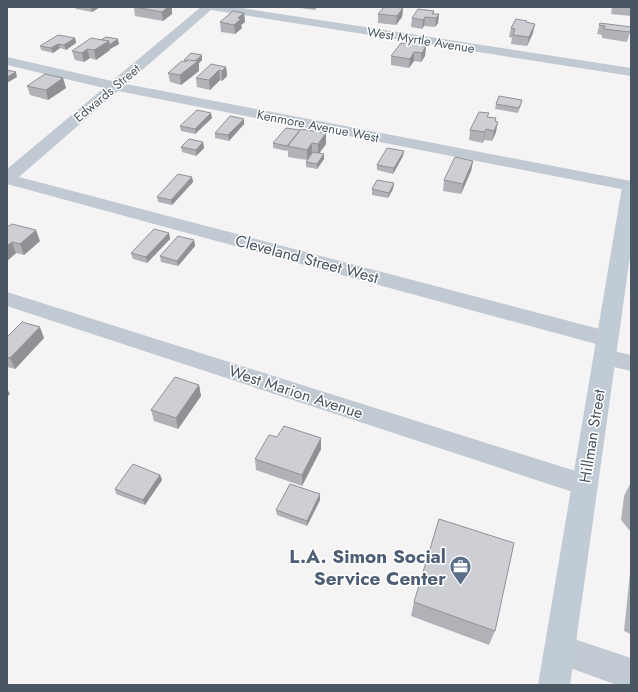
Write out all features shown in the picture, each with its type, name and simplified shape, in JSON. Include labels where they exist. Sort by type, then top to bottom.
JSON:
[{"type":"street","name":"Edwards Street","points":[[7,179],[208,7]]},
{"type":"street","name":"West Myrtle Avenue","points":[[212,7],[631,72]]},
{"type":"street","name":"Kenmore Avenue West","points":[[7,61],[115,86],[631,186]]},
{"type":"street","name":"Cleveland Street West","points":[[7,179],[606,348],[631,363]]},
{"type":"street","name":"Hillman Street","points":[[554,685],[631,186]]},
{"type":"street","name":"West Marion Avenue","points":[[7,299],[585,485]]},
{"type":"street","points":[[559,649],[631,674]]},
{"type":"building","points":[[135,7],[168,7],[162,12]]},
{"type":"building","points":[[384,7],[403,8],[397,16],[378,14]]},
{"type":"building","points":[[418,9],[434,11],[432,14],[439,14],[436,18],[425,17],[423,20],[412,18]]},
{"type":"building","points":[[233,11],[244,13],[238,18],[241,19],[234,25],[220,22]]},
{"type":"building","points":[[516,19],[535,24],[529,37],[513,35],[515,29],[511,28]]},
{"type":"building","points":[[600,23],[631,27],[631,29],[630,32],[604,29],[605,26],[599,25]]},
{"type":"building","points":[[58,35],[75,38],[64,45],[58,44],[51,48],[40,46]]},
{"type":"building","points":[[106,37],[118,39],[109,45],[109,41],[101,40]]},
{"type":"building","points":[[91,38],[109,41],[94,50],[87,49],[82,53],[72,51]]},
{"type":"building","points":[[414,38],[426,40],[422,46],[426,46],[422,53],[414,52],[410,59],[391,56],[401,43],[410,44]]},
{"type":"building","points":[[191,53],[202,55],[195,61],[184,60]]},
{"type":"building","points":[[188,60],[198,61],[180,75],[168,73],[182,61],[185,62]]},
{"type":"building","points":[[211,64],[226,67],[222,71],[219,70],[209,80],[196,78]]},
{"type":"building","points":[[7,70],[16,72],[7,77]]},
{"type":"building","points":[[45,74],[63,78],[46,90],[27,86]]},
{"type":"building","points":[[499,96],[522,100],[519,108],[496,104]]},
{"type":"building","points":[[197,110],[211,113],[195,129],[180,126]]},
{"type":"building","points":[[479,112],[489,113],[487,117],[496,118],[495,121],[498,122],[494,131],[486,129],[485,132],[470,130]]},
{"type":"building","points":[[230,116],[244,119],[228,135],[215,133]]},
{"type":"building","points":[[286,128],[300,130],[287,146],[273,143]]},
{"type":"building","points":[[301,129],[326,133],[318,144],[312,143],[307,150],[288,146]]},
{"type":"building","points":[[189,139],[203,142],[196,150],[181,147]]},
{"type":"building","points":[[387,148],[404,151],[394,168],[377,165]]},
{"type":"building","points":[[313,152],[324,154],[317,164],[306,162]]},
{"type":"building","points":[[455,157],[473,161],[463,184],[444,180]]},
{"type":"building","points":[[178,174],[192,177],[171,200],[157,197]]},
{"type":"building","points":[[377,180],[394,183],[389,193],[372,189]]},
{"type":"building","points":[[12,224],[36,230],[20,244],[12,242],[7,246],[7,227]]},
{"type":"building","points":[[154,229],[169,233],[146,257],[131,253]]},
{"type":"building","points":[[178,236],[194,240],[177,261],[160,256]]},
{"type":"building","points":[[22,322],[40,327],[10,358],[7,357],[7,337]]},
{"type":"building","points":[[175,377],[199,385],[176,418],[151,410]]},
{"type":"building","points":[[284,426],[321,438],[302,475],[255,459],[269,435],[277,437]]},
{"type":"building","points":[[133,464],[160,475],[143,500],[115,489]]},
{"type":"building","points":[[290,484],[320,494],[307,521],[276,510]]},
{"type":"building","name":"L.A. Simon Social Service Center","points":[[439,519],[514,543],[495,631],[414,602]]},
{"type":"place","name":"L.A. Simon Social Service Center","points":[[461,586]]}]
